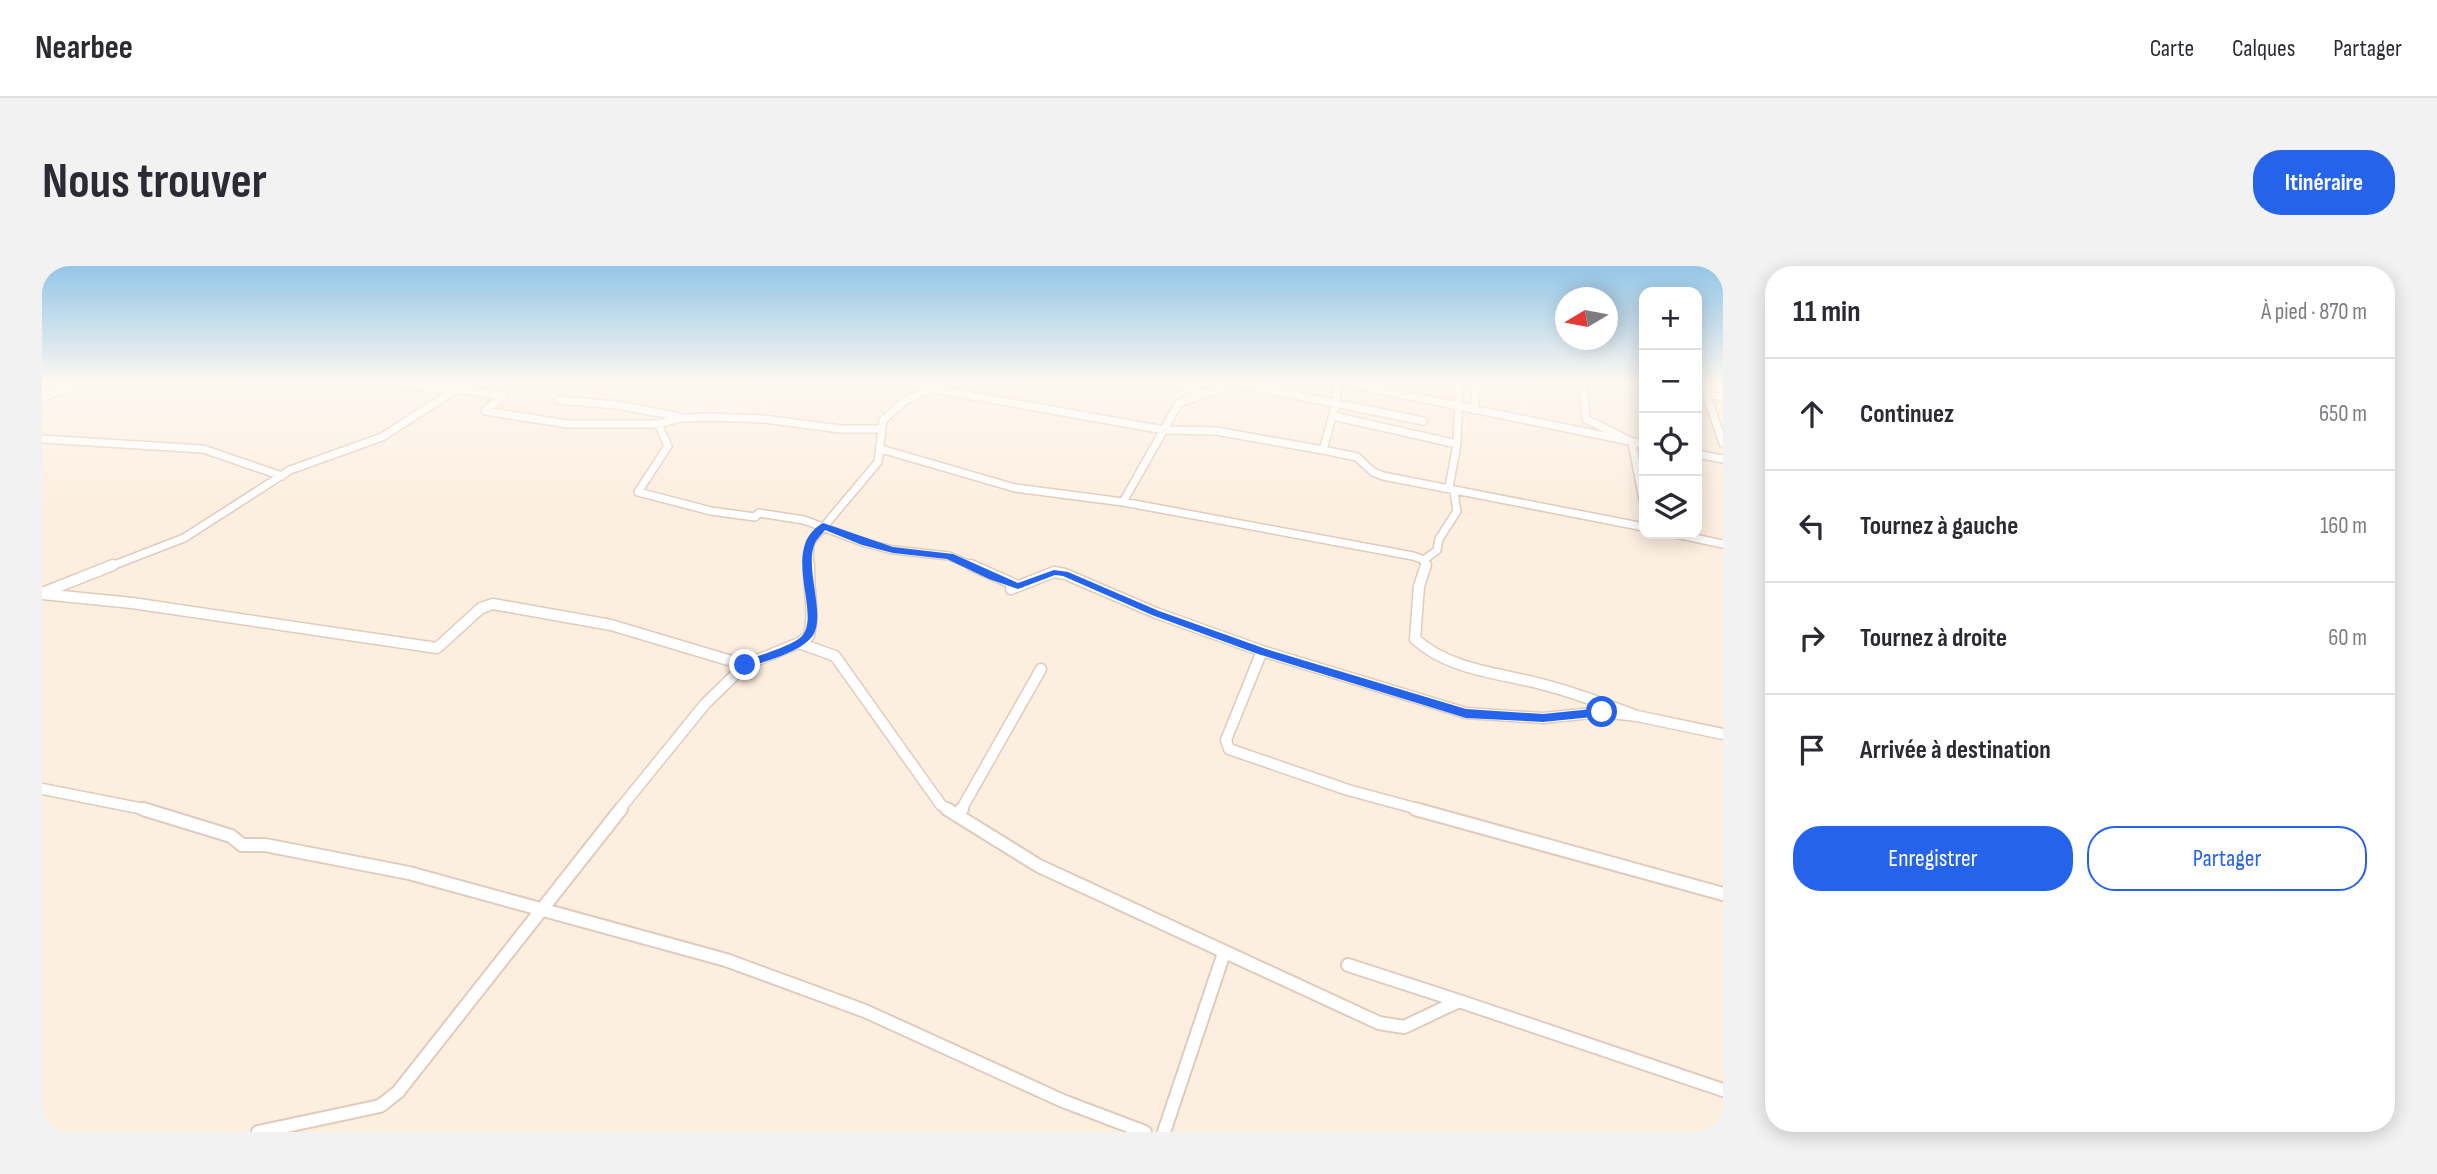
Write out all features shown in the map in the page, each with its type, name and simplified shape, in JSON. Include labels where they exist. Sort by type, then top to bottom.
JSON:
[{"type":"street","points":[[42,593],[184,538],[282,475],[302,465],[382,438],[405,423]]},
{"type":"street","points":[[563,423],[658,424],[668,446],[638,492],[711,512],[755,517],[759,513],[823,526],[865,543],[893,550],[949,556],[1014,588],[1054,572],[1065,574],[1156,613],[1262,651],[1466,713],[1543,718],[1602,712],[1637,716],[1723,734]]},
{"type":"street","points":[[797,423],[840,429],[880,429]]},
{"type":"street","points":[[258,1132],[380,1106],[390,1100],[676,738],[722,685],[745,665],[799,643],[808,636],[813,619],[808,586],[808,548],[877,462],[883,423]]},
{"type":"street","points":[[1128,423],[1164,430],[1216,431],[1323,450],[1357,457],[1373,472],[1383,476],[1639,526]]},
{"type":"street","points":[[1123,502],[1168,423]]},
{"type":"street","points":[[1323,450],[1331,423]]},
{"type":"street","points":[[1367,423],[1457,443]]},
{"type":"street","points":[[1449,487],[1457,443],[1457,423]]},
{"type":"street","points":[[1540,423],[1639,443]]},
{"type":"street","points":[[1595,423],[1632,442]]},
{"type":"street","points":[[1720,427],[1723,442]]},
{"type":"street","points":[[42,439],[203,449],[282,475]]},
{"type":"street","points":[[1632,442],[1639,479]]},
{"type":"street","points":[[881,449],[1015,488],[1123,502],[1424,560],[1437,550],[1439,539],[1457,511],[1454,492],[1449,487]]},
{"type":"street","points":[[1702,455],[1723,459]]},
{"type":"street","points":[[1700,539],[1723,544]]},
{"type":"street","points":[[1424,560],[1426,564],[1419,586],[1415,639],[1420,645],[1444,659],[1555,687],[1637,716]]},
{"type":"street","points":[[42,593],[132,603],[437,648],[481,608],[493,604],[611,625],[745,665]]},
{"type":"street","points":[[799,643],[835,656],[941,805],[1039,866],[1379,1023],[1404,1027],[1459,1001]]},
{"type":"street","points":[[1262,651],[1226,740],[1229,749],[1348,790],[1723,894]]},
{"type":"street","points":[[958,815],[1041,669]]},
{"type":"street","points":[[42,789],[141,808],[231,836],[242,845],[265,845],[386,868],[726,960],[865,1012],[1063,1101],[1145,1132]]},
{"type":"street","points":[[1164,1132],[1224,953]]},
{"type":"street","points":[[1348,965],[1723,1090]]},
{"type":"route","points":[[745,665],[756,658],[799,643],[808,636],[813,619],[808,586],[808,553],[810,543],[823,526],[865,543],[893,550],[933,552],[949,556],[1018,586],[1054,572],[1065,574],[1156,613],[1262,651],[1466,713],[1543,718],[1602,712]]}]
